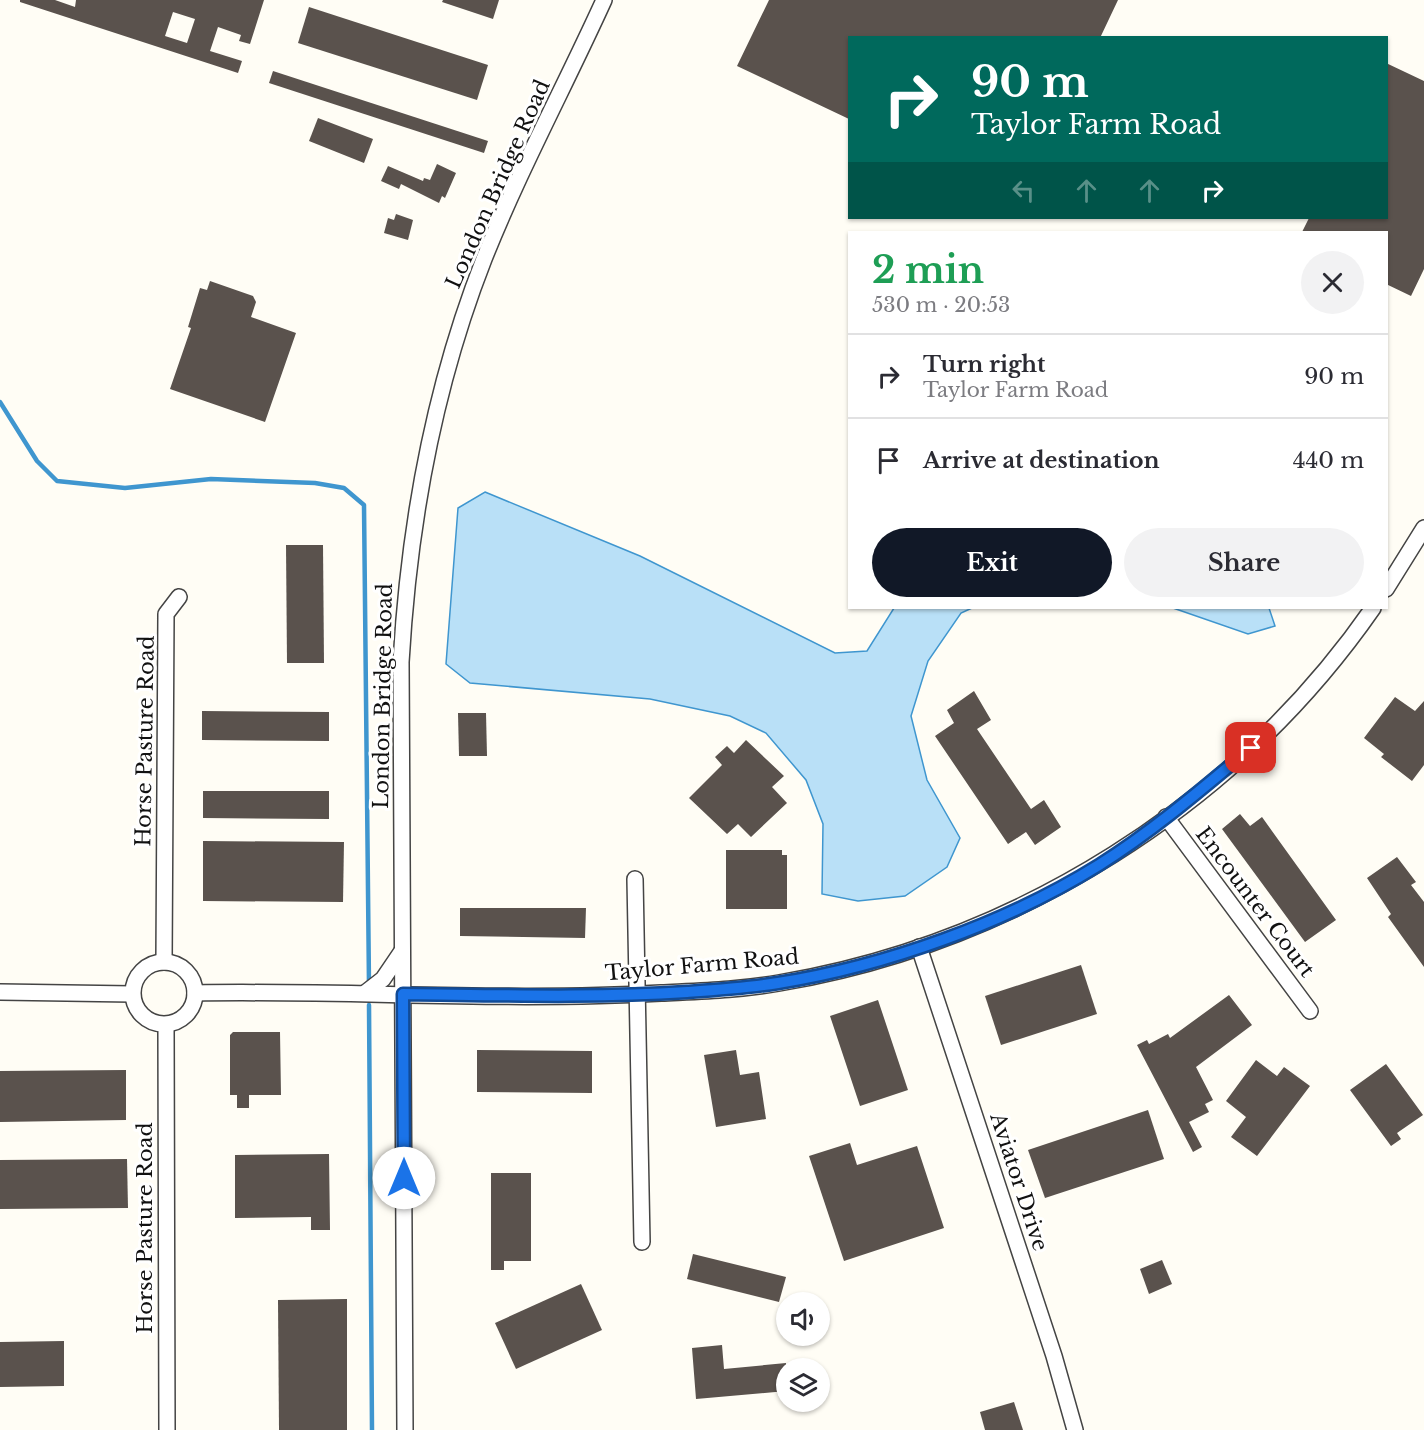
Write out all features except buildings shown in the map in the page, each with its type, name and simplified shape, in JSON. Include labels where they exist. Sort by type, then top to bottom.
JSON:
[{"type":"street","name":"London Bridge Road","points":[[405,1430],[401,662],[411,537],[430,432],[450,358],[484,259],[604,0]]},
{"type":"street","points":[[1388,586],[1424,528]]},
{"type":"street","name":"Horse Pasture Road","points":[[164,962],[166,614],[179,597]]},
{"type":"street","name":"Taylor Farm Road","points":[[195,993],[365,993],[554,997],[637,994],[777,984],[830,973],[919,947],[1046,894],[1098,866],[1166,817],[1251,748],[1293,708],[1333,661],[1372,609]]},
{"type":"street","name":"Encounter Court","points":[[1166,817],[1310,1011]]},
{"type":"street","points":[[635,879],[642,1242]]},
{"type":"street","name":"Aviator Drive","points":[[919,947],[1054,1356],[1075,1430]]},
{"type":"street","points":[[365,993],[383,979],[402,951]]},
{"type":"street","points":[[164,962],[182,968],[194,983],[195,993],[194,1002],[183,1018],[166,1025],[146,1020],[134,1004],[132,994],[138,975],[154,963],[164,962]]},
{"type":"street","points":[[0,992],[132,994]]},
{"type":"street","name":"Horse Pasture Road","points":[[166,1025],[167,1430]]},
{"type":"water","points":[[485,492],[640,556],[835,653],[867,651],[893,609],[970,609],[961,613],[928,661],[911,716],[927,780],[960,838],[947,867],[905,896],[858,901],[822,894],[823,824],[806,780],[766,733],[730,716],[650,699],[470,683],[446,664],[458,508]]},
{"type":"water","points":[[1176,609],[1269,609],[1275,626],[1248,634]]},
{"type":"waterway","points":[[0,402],[37,461],[57,481],[125,488],[211,479],[315,483],[344,488],[364,505],[369,986]]},
{"type":"waterway","points":[[369,1005],[372,1430]]},
{"type":"route","points":[[404,1178],[403,994],[554,997],[637,994],[777,984],[830,973],[919,947],[1001,915],[1046,894],[1098,866],[1155,826],[1251,748]]}]
